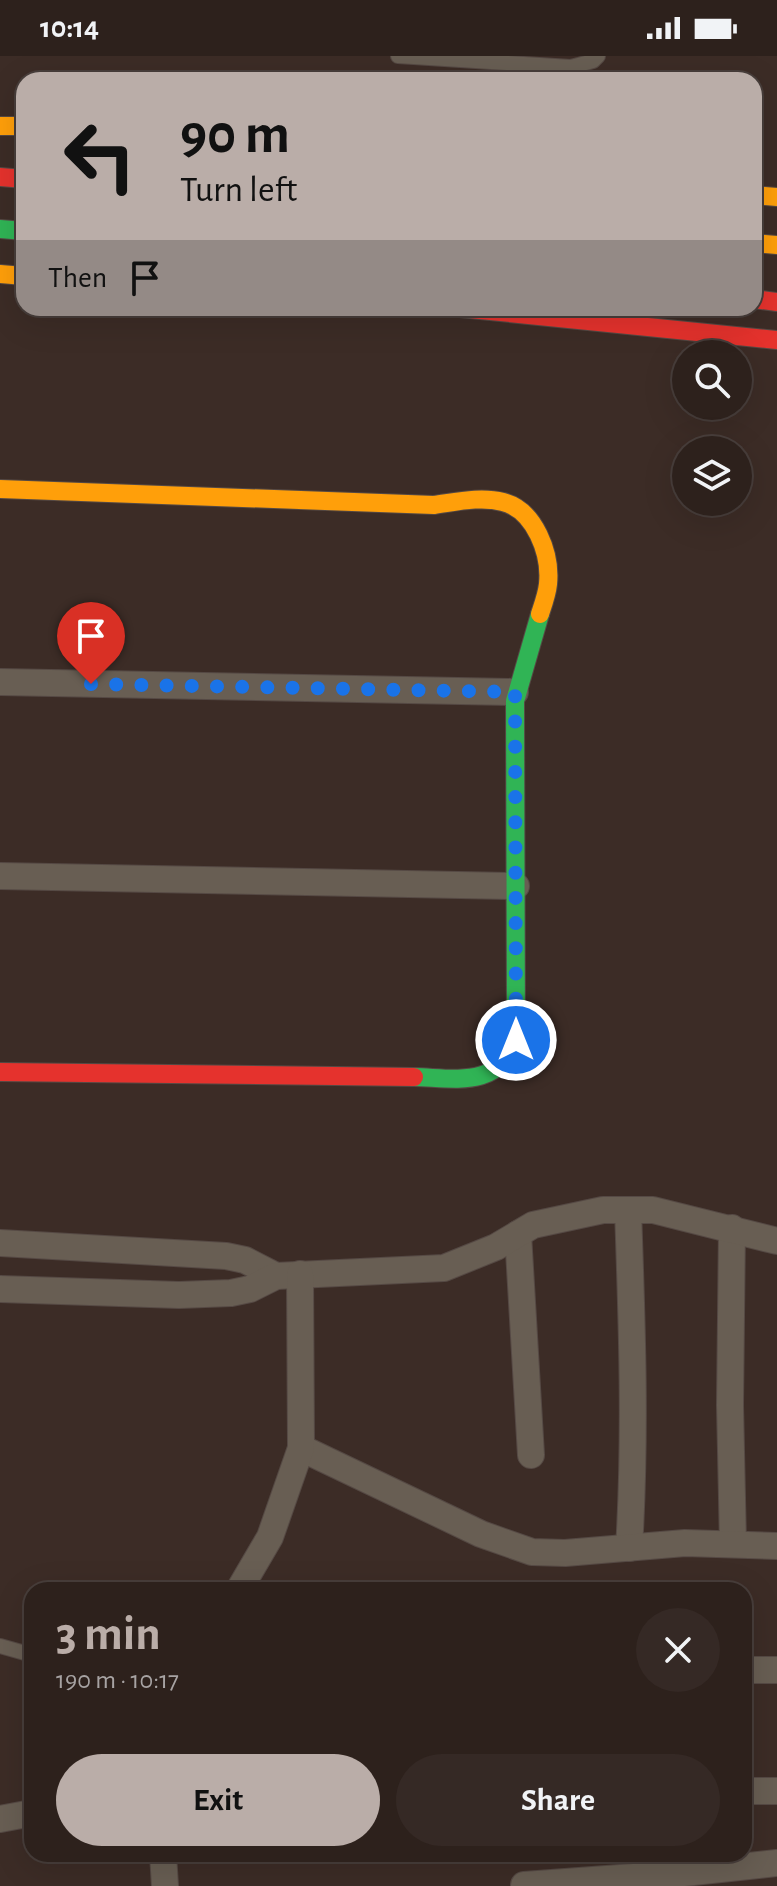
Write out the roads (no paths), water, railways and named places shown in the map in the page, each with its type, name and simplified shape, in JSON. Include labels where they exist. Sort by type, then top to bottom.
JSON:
[{"type":"main road","points":[[539,316],[777,340]]},
{"type":"main road","points":[[0,489],[434,505],[506,500],[518,505],[530,518],[547,553],[549,570],[548,587],[515,692],[516,1040],[509,1058],[494,1072],[479,1078],[0,1072]]},
{"type":"street","points":[[0,682],[515,692]]},
{"type":"street","points":[[0,876],[516,886]]},
{"type":"street","points":[[0,1289],[179,1295],[231,1293],[288,1275],[444,1268],[496,1247],[533,1225],[603,1210],[653,1210],[777,1241]]},
{"type":"street","points":[[628,1210],[635,1395],[629,1548]]},
{"type":"street","points":[[732,1228],[730,1405],[733,1544]]},
{"type":"street","points":[[518,1234],[531,1455]]},
{"type":"street","points":[[0,1243],[226,1256],[288,1275]]},
{"type":"street","points":[[244,1582],[270,1537],[301,1448],[288,1275]]},
{"type":"street","points":[[301,1448],[481,1534],[532,1552],[565,1553],[685,1543],[777,1546]]},
{"type":"street","points":[[752,1670],[777,1670]]},
{"type":"street","points":[[752,1791],[777,1791]]},
{"type":"street","points":[[0,1819],[24,1814]]},
{"type":"street","points":[[164,1862],[165,1886]]},
{"type":"street","points":[[524,1885],[777,1863]]},
{"type":"lane","points":[[398,56],[571,67],[598,56]]},
{"type":"lane","points":[[0,1646],[24,1653]]}]
